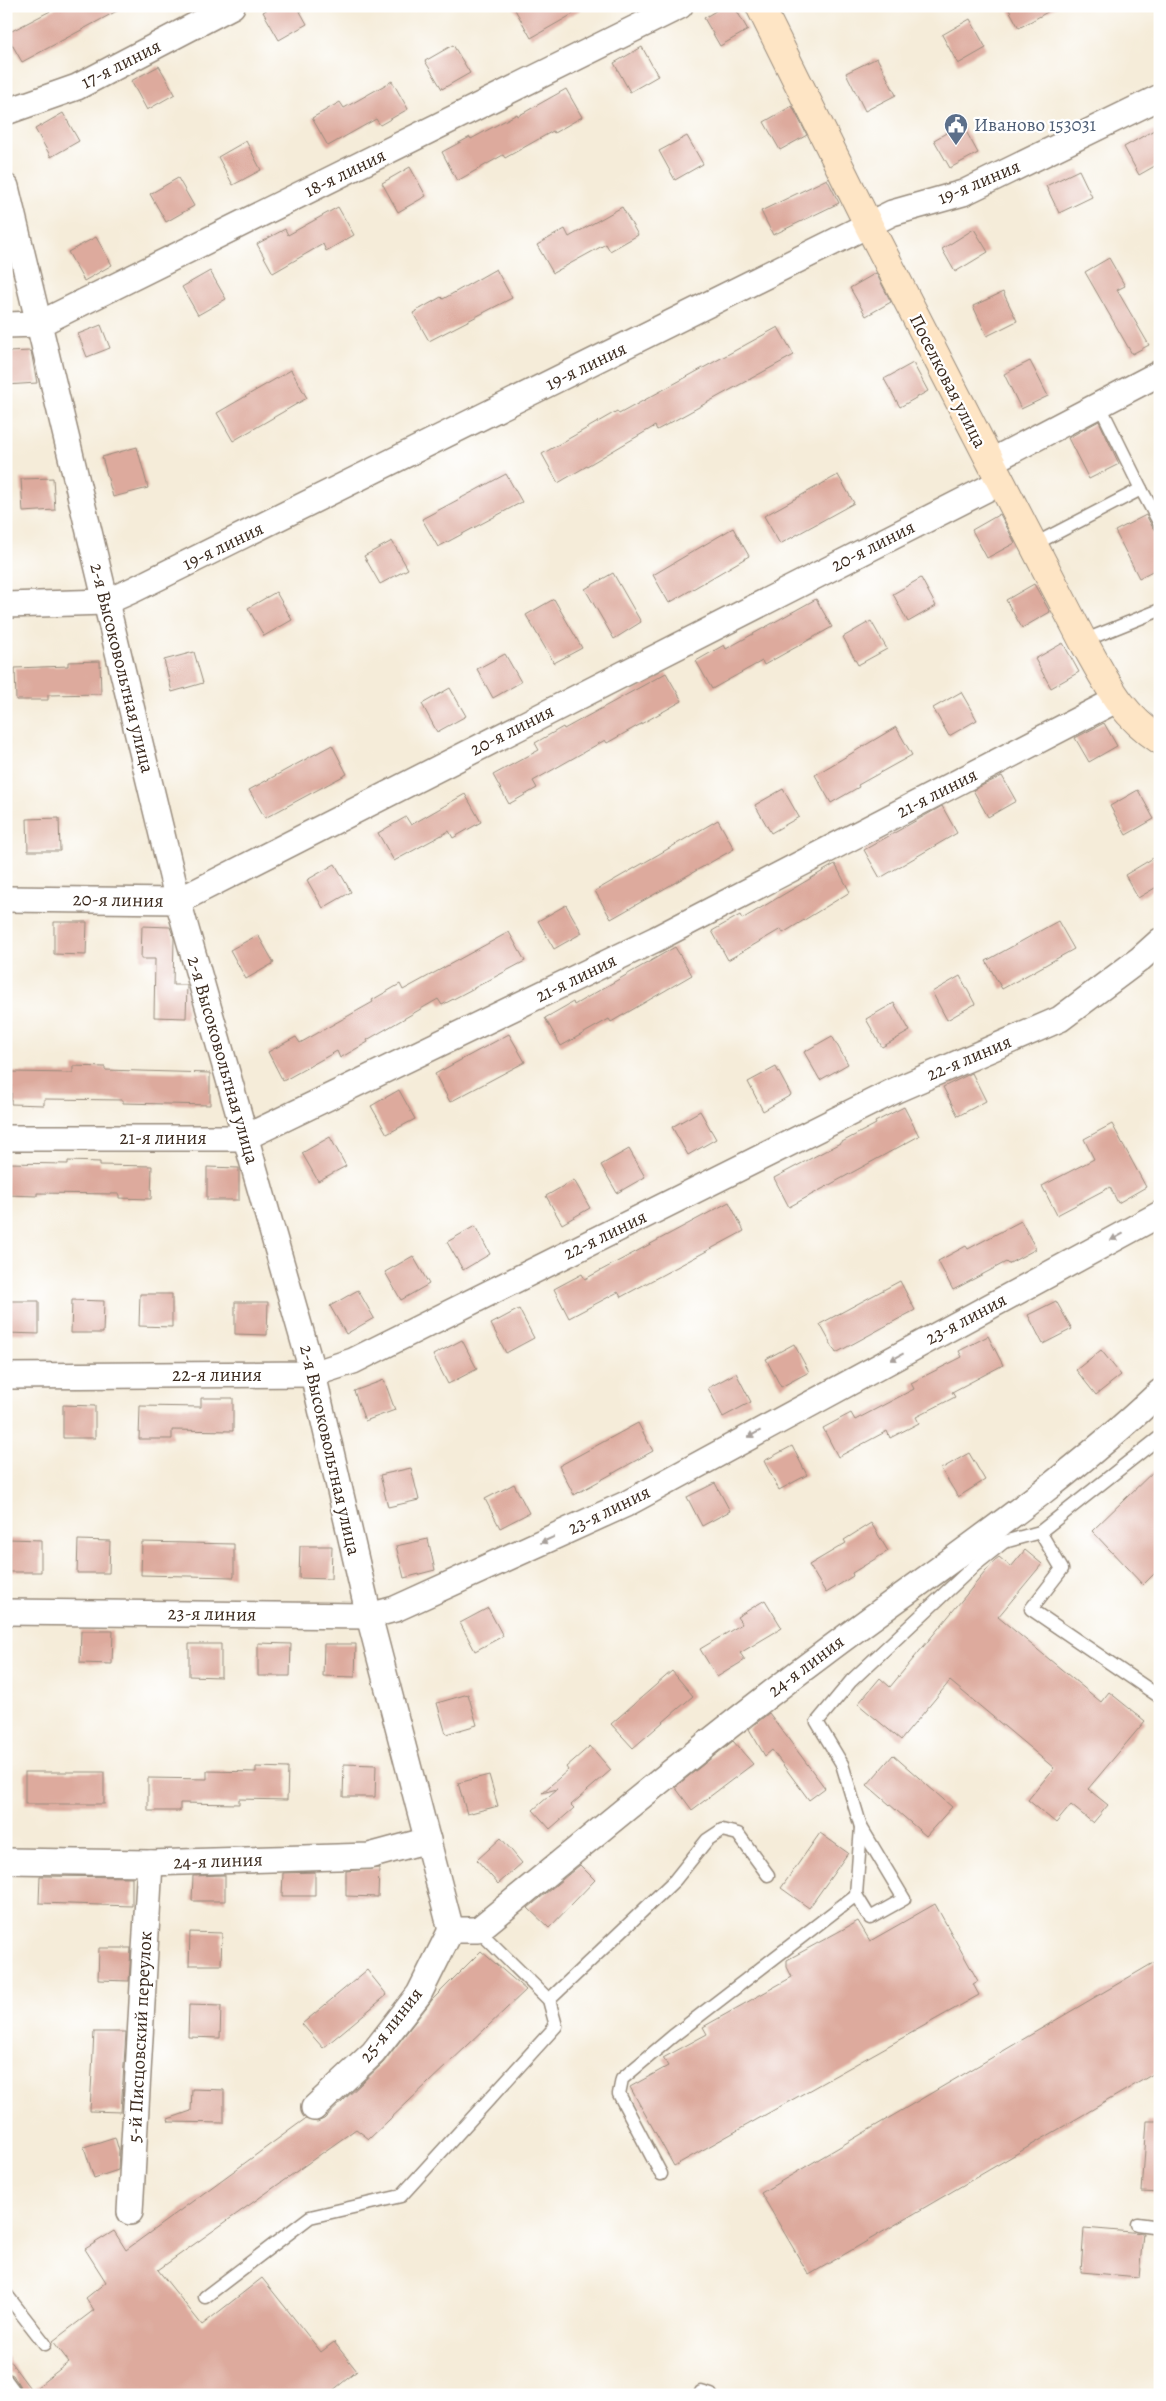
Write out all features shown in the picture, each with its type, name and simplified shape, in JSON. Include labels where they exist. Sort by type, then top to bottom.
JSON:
[{"type":"street","name":"17-я линия","points":[[6,112],[77,87],[232,6]]},
{"type":"street","name":"18-я линия","points":[[6,325],[39,324],[680,6]]},
{"type":"street","name":"Поселковая улица","points":[[760,6],[869,226],[995,472],[1116,700],[1142,728],[1160,740]]},
{"type":"street","name":"19-я линия","points":[[6,605],[106,602],[892,213],[963,193],[1160,97]]},
{"type":"street","name":"2-я Высоковольтная улица","points":[[6,186],[178,901],[244,1138],[314,1374],[369,1616],[451,1930]]},
{"type":"street","name":"20-я линия","points":[[6,899],[178,901],[995,472],[1099,404],[1160,373]]},
{"type":"street","name":"21-я линия","points":[[6,1138],[244,1138],[656,939],[1116,700]]},
{"type":"street","name":"22-я линия","points":[[6,1376],[314,1374],[362,1356],[896,1090],[1060,1019],[1140,959],[1160,941]]},
{"type":"street","name":"23-я линия","points":[[6,1612],[369,1616],[395,1609],[626,1504],[1160,1214]]},
{"type":"street","name":"24-я линия","points":[[478,1930],[746,1712],[1001,1525],[1134,1416],[1160,1392]]},
{"type":"street","name":"24-я линия","points":[[6,1861],[150,1863],[369,1856],[428,1840]]},
{"type":"street","name":"5-й Писцовский переулок","points":[[130,2212],[150,1863]]},
{"type":"street","points":[[451,1930],[478,1930]]},
{"type":"street","name":"25-я линия","points":[[314,2108],[373,2053],[419,1994],[451,1930]]},
{"type":"lane","points":[[1099,404],[1160,524]]},
{"type":"lane","points":[[1033,546],[1141,489]]},
{"type":"lane","points":[[1084,640],[1160,610]]},
{"type":"lane","points":[[861,1827],[856,1895],[870,1918],[904,1899],[861,1827],[842,1764],[816,1722],[851,1681],[974,1566],[1004,1542],[1040,1532],[1160,1437]]},
{"type":"lane","points":[[1040,1532],[1062,1569],[1031,1609],[1160,1697]]},
{"type":"lane","points":[[549,2000],[675,1880],[707,1840],[722,1830],[738,1834],[768,1875]]},
{"type":"lane","points":[[661,2174],[619,2094],[622,2079],[673,2036],[856,1895]]},
{"type":"lane","points":[[206,2297],[310,2217],[401,2196],[556,2026],[549,2000],[478,1930]]},
{"type":"lane","points":[[1137,2224],[1160,2227]]},
{"type":"lane","points":[[6,2294],[45,2344]]},
{"type":"lane","points":[[6,2380],[17,2395]]},
{"type":"lane","points":[[700,2395],[701,2392],[712,2395]]},
{"type":"building","points":[[60,6],[126,6],[22,62],[6,34]]},
{"type":"building","points":[[273,6],[297,6],[307,24],[279,40],[263,12]]},
{"type":"building","points":[[513,6],[587,6],[531,38]]},
{"type":"building","points":[[724,6],[734,6],[748,30],[720,46],[704,18]]},
{"type":"building","points":[[1007,6],[1058,6],[1019,28]]},
{"type":"building","points":[[970,19],[986,48],[958,64],[942,35]]},
{"type":"building","points":[[453,45],[470,73],[442,89],[425,61]]},
{"type":"building","points":[[642,47],[658,76],[630,92],[614,63]]},
{"type":"building","points":[[877,58],[896,95],[865,111],[846,73]]},
{"type":"building","points":[[159,66],[175,94],[147,110],[131,81]]},
{"type":"building","points":[[392,81],[408,109],[380,125],[376,119],[328,146],[312,118],[340,102],[344,108]]},
{"type":"building","points":[[566,89],[582,117],[505,158],[503,155],[457,181],[442,152],[470,137],[471,139],[517,114],[518,116]]},
{"type":"building","points":[[792,106],[807,135],[780,150],[764,122]]},
{"type":"building","points":[[63,113],[79,141],[51,157],[35,129]]},
{"type":"building","name":"Иваново 153031","points":[[962,124],[978,153],[950,168],[934,140]]},
{"type":"building","points":[[1154,130],[1160,141],[1160,163],[1139,175],[1124,147]]},
{"type":"building","points":[[687,136],[703,164],[675,180],[659,151]]},
{"type":"building","points":[[246,141],[261,170],[233,185],[218,157]]},
{"type":"building","points":[[410,167],[426,196],[398,212],[382,183]]},
{"type":"building","points":[[1079,170],[1092,197],[1059,213],[1046,186]]},
{"type":"building","points":[[178,178],[194,206],[166,222],[150,194]]},
{"type":"building","points":[[827,179],[839,203],[773,235],[761,211]]},
{"type":"building","points":[[338,207],[354,235],[326,251],[323,244],[273,273],[257,244],[285,229],[288,235]]},
{"type":"building","points":[[622,207],[638,235],[610,251],[606,244],[553,273],[537,245],[565,229],[569,237]]},
{"type":"building","points":[[974,229],[988,252],[955,272],[942,249]]},
{"type":"building","points":[[96,237],[112,265],[84,281],[68,252]]},
{"type":"building","points":[[1109,258],[1125,286],[1117,290],[1149,345],[1132,354],[1085,272]]},
{"type":"building","points":[[496,269],[512,298],[429,341],[413,313],[441,297],[443,299]]},
{"type":"building","points":[[210,271],[226,299],[198,315],[182,287]]},
{"type":"building","points":[[876,273],[891,302],[866,316],[850,288]]},
{"type":"building","points":[[1003,292],[1017,321],[987,336],[973,306]]},
{"type":"building","points":[[101,325],[110,348],[87,357],[78,334]]},
{"type":"building","points":[[778,327],[794,355],[657,430],[655,426],[558,483],[542,454],[617,411],[619,414]]},
{"type":"building","points":[[31,351],[37,383],[6,385],[6,352]]},
{"type":"building","points":[[1030,361],[1048,396],[1021,409],[1004,374]]},
{"type":"building","points":[[913,363],[928,391],[900,407],[884,379]]},
{"type":"building","points":[[291,370],[307,398],[233,441],[217,413]]},
{"type":"building","points":[[1099,421],[1119,464],[1089,479],[1068,438]]},
{"type":"building","points":[[137,447],[148,488],[113,497],[102,457]]},
{"type":"building","points":[[506,474],[522,502],[438,547],[422,519]]},
{"type":"building","points":[[838,475],[854,503],[780,544],[764,516]]},
{"type":"building","points":[[53,478],[55,510],[23,512],[21,479]]},
{"type":"building","points":[[1000,514],[1015,543],[987,558],[972,530]]},
{"type":"building","points":[[1146,515],[1153,528],[1160,532],[1160,567],[1139,578],[1115,531]]},
{"type":"building","points":[[733,528],[749,556],[669,603],[653,575]]},
{"type":"building","points":[[392,541],[408,569],[380,584],[364,556]]},
{"type":"building","points":[[613,573],[641,622],[614,639],[585,589]]},
{"type":"building","points":[[921,578],[936,606],[908,622],[893,594]]},
{"type":"building","points":[[1034,584],[1050,612],[1022,628],[1006,600]]},
{"type":"building","points":[[276,592],[292,620],[264,636],[248,608]]},
{"type":"building","points":[[554,599],[582,648],[554,663],[526,615]]},
{"type":"building","points":[[816,599],[832,627],[764,665],[762,661],[712,689],[696,661],[724,645],[726,649]]},
{"type":"building","points":[[871,621],[887,649],[858,665],[843,637]]},
{"type":"building","points":[[1063,643],[1079,672],[1051,688],[1035,659]]},
{"type":"building","points":[[194,652],[203,683],[172,692],[164,660]]},
{"type":"building","points":[[505,654],[521,682],[493,698],[477,669]]},
{"type":"building","points":[[100,661],[101,694],[48,695],[48,700],[16,700],[15,668],[68,666],[68,662]]},
{"type":"building","points":[[666,673],[682,701],[607,743],[605,740],[533,781],[537,788],[509,804],[493,775],[539,750],[535,743]]},
{"type":"building","points":[[450,688],[466,716],[437,732],[422,704]]},
{"type":"building","points":[[961,692],[977,720],[949,736],[933,708]]},
{"type":"building","points":[[1104,723],[1117,746],[1089,762],[1075,738]]},
{"type":"building","points":[[896,727],[912,755],[858,785],[859,787],[831,803],[815,775]]},
{"type":"building","points":[[332,745],[347,774],[265,818],[249,790]]},
{"type":"building","points":[[1002,776],[1016,801],[988,817],[973,790]]},
{"type":"building","points":[[783,789],[799,817],[771,833],[755,805]]},
{"type":"building","points":[[1138,790],[1154,819],[1126,835],[1110,806]]},
{"type":"building","points":[[465,794],[481,822],[453,838],[449,831],[394,861],[378,833],[406,817],[411,825]]},
{"type":"building","points":[[942,806],[957,833],[880,878],[864,850]]},
{"type":"building","points":[[59,818],[60,851],[28,851],[27,819]]},
{"type":"building","points":[[718,820],[734,849],[611,919],[595,891]]},
{"type":"building","points":[[1160,854],[1160,885],[1138,898],[1125,875]]},
{"type":"building","points":[[335,864],[351,892],[323,908],[307,880]]},
{"type":"building","points":[[835,864],[850,892],[783,933],[781,929],[728,960],[712,931],[740,915],[742,919]]},
{"type":"building","points":[[566,905],[582,933],[554,949],[538,921]]},
{"type":"building","points":[[1058,921],[1074,949],[1002,989],[986,961]]},
{"type":"building","points":[[54,922],[87,922],[86,955],[54,954]]},
{"type":"building","points":[[142,926],[170,927],[174,938],[173,985],[187,985],[186,1018],[154,1017],[155,959],[141,959]]},
{"type":"building","points":[[509,932],[525,961],[442,1005],[438,999],[340,1058],[337,1051],[283,1081],[268,1052],[296,1037],[300,1043],[373,1002],[372,1000],[400,984],[403,990]]},
{"type":"building","points":[[258,935],[274,963],[246,979],[230,950]]},
{"type":"building","points":[[675,947],[692,975],[611,1022],[609,1019],[561,1046],[545,1018],[573,1002],[574,1005]]},
{"type":"building","points":[[960,976],[975,1004],[947,1020],[932,992]]},
{"type":"building","points":[[894,1003],[910,1031],[882,1047],[866,1019]]},
{"type":"building","points":[[509,1034],[525,1062],[450,1102],[435,1074]]},
{"type":"building","points":[[832,1036],[848,1064],[820,1080],[804,1052]]},
{"type":"building","points":[[73,1066],[105,1067],[105,1070],[210,1073],[210,1105],[123,1103],[123,1100],[44,1099],[44,1105],[11,1104],[12,1072],[73,1073]]},
{"type":"building","points":[[776,1067],[791,1095],[763,1111],[748,1082]]},
{"type":"building","points":[[972,1073],[986,1101],[958,1116],[943,1087]]},
{"type":"building","points":[[399,1090],[415,1119],[387,1134],[371,1106]]},
{"type":"building","points":[[904,1107],[919,1136],[789,1207],[774,1178]]},
{"type":"building","points":[[700,1111],[716,1139],[688,1155],[672,1127]]},
{"type":"building","points":[[1112,1124],[1146,1187],[1118,1203],[1110,1187],[1057,1215],[1042,1186],[1094,1159],[1084,1139]]},
{"type":"building","points":[[330,1137],[346,1166],[318,1181],[302,1153]]},
{"type":"building","points":[[629,1149],[645,1177],[617,1193],[601,1165]]},
{"type":"building","points":[[68,1161],[100,1162],[100,1165],[152,1166],[151,1199],[119,1198],[119,1194],[37,1193],[37,1196],[6,1195],[6,1163],[68,1164]]},
{"type":"building","points":[[207,1167],[239,1168],[239,1200],[207,1200]]},
{"type":"building","points":[[574,1180],[590,1208],[562,1224],[546,1196]]},
{"type":"building","points":[[729,1202],[744,1231],[621,1297],[618,1292],[569,1318],[554,1289],[582,1274],[585,1279]]},
{"type":"building","points":[[1021,1221],[1036,1249],[1008,1264],[1006,1262],[953,1290],[938,1261],[966,1246],[968,1249]]},
{"type":"building","points":[[475,1226],[490,1254],[463,1270],[447,1242]]},
{"type":"building","points":[[413,1256],[429,1284],[401,1300],[385,1272]]},
{"type":"building","points":[[900,1281],[915,1310],[836,1353],[820,1324]]},
{"type":"building","points":[[358,1290],[374,1318],[346,1334],[330,1306]]},
{"type":"building","points":[[140,1294],[172,1294],[172,1327],[139,1326]]},
{"type":"building","points":[[72,1300],[104,1301],[103,1333],[71,1333]]},
{"type":"building","points":[[7,1301],[39,1301],[39,1334],[6,1333]]},
{"type":"building","points":[[1056,1301],[1072,1329],[1043,1344],[1028,1315]]},
{"type":"building","points":[[235,1302],[268,1302],[267,1335],[235,1334]]},
{"type":"building","points":[[519,1309],[534,1338],[506,1353],[491,1324]]},
{"type":"building","points":[[988,1336],[1003,1365],[952,1392],[955,1397],[916,1417],[919,1423],[890,1438],[887,1431],[838,1457],[823,1428],[851,1413],[855,1420],[914,1389],[911,1383],[962,1357],[959,1351]]},
{"type":"building","points":[[462,1340],[477,1369],[448,1384],[433,1355]]},
{"type":"building","points":[[794,1344],[809,1372],[781,1387],[766,1359]]},
{"type":"building","points":[[1101,1350],[1121,1375],[1096,1395],[1076,1370]]},
{"type":"building","points":[[736,1373],[751,1402],[723,1417],[708,1388]]},
{"type":"building","points":[[384,1380],[395,1410],[365,1421],[354,1391]]},
{"type":"building","points":[[201,1398],[233,1398],[233,1431],[172,1430],[172,1439],[139,1439],[140,1406],[201,1407]]},
{"type":"building","points":[[63,1405],[95,1406],[95,1438],[63,1438]]},
{"type":"building","points":[[638,1423],[653,1451],[574,1495],[559,1466]]},
{"type":"building","points":[[792,1446],[807,1475],[779,1490],[764,1461]]},
{"type":"building","points":[[969,1453],[985,1480],[958,1497],[941,1469]]},
{"type":"building","points":[[1160,1465],[1160,1568],[1143,1585],[1092,1531]]},
{"type":"building","points":[[411,1468],[419,1500],[388,1507],[380,1475]]},
{"type":"building","points":[[715,1483],[730,1511],[702,1526],[687,1497]]},
{"type":"building","points":[[514,1484],[529,1513],[500,1528],[485,1499]]},
{"type":"building","points":[[871,1523],[888,1551],[852,1573],[853,1576],[826,1593],[809,1565],[846,1543],[844,1540]]},
{"type":"building","points":[[9,1539],[41,1540],[41,1572],[9,1572]]},
{"type":"building","points":[[428,1539],[435,1570],[404,1578],[396,1546]]},
{"type":"building","points":[[78,1540],[110,1541],[109,1573],[77,1573]]},
{"type":"building","points":[[142,1542],[234,1544],[234,1577],[141,1575]]},
{"type":"building","points":[[300,1546],[332,1546],[331,1579],[299,1578]]},
{"type":"building","points":[[1025,1550],[1042,1564],[998,1617],[1101,1702],[1109,1692],[1145,1721],[1088,1789],[1108,1805],[1093,1823],[1071,1805],[1056,1823],[1028,1800],[1054,1768],[950,1681],[901,1740],[858,1704],[880,1678],[890,1687],[995,1560],[999,1557],[1011,1567]]},
{"type":"building","points":[[765,1600],[782,1628],[740,1653],[745,1660],[717,1677],[700,1649],[742,1624],[737,1617]]},
{"type":"building","points":[[488,1608],[503,1636],[475,1651],[460,1623]]},
{"type":"building","points":[[81,1631],[113,1631],[112,1664],[80,1663]]},
{"type":"building","points":[[258,1643],[291,1644],[290,1676],[258,1676]]},
{"type":"building","points":[[189,1644],[221,1644],[221,1677],[189,1676]]},
{"type":"building","points":[[324,1644],[356,1644],[355,1677],[323,1676]]},
{"type":"building","points":[[672,1671],[693,1696],[633,1748],[611,1724]]},
{"type":"building","points":[[468,1694],[477,1725],[446,1734],[437,1703]]},
{"type":"building","points":[[769,1713],[825,1788],[809,1800],[772,1750],[765,1756],[749,1729]]},
{"type":"building","points":[[733,1741],[753,1764],[692,1810],[675,1787]]},
{"type":"building","points":[[590,1746],[611,1770],[571,1805],[574,1808],[550,1829],[533,1810],[557,1789],[542,1793],[568,1770],[566,1767]]},
{"type":"building","points":[[893,1755],[952,1807],[926,1836],[867,1785]]},
{"type":"building","points":[[344,1764],[376,1765],[375,1797],[343,1797]]},
{"type":"building","points":[[256,1767],[288,1768],[287,1800],[239,1799],[239,1804],[180,1803],[180,1811],[148,1811],[148,1778],[207,1779],[207,1771],[256,1772]]},
{"type":"building","points":[[25,1772],[104,1772],[104,1804],[25,1804]]},
{"type":"building","points":[[489,1775],[498,1806],[467,1814],[458,1783]]},
{"type":"building","points":[[820,1833],[848,1853],[809,1908],[781,1888]]},
{"type":"building","points":[[501,1838],[522,1863],[498,1884],[477,1860]]},
{"type":"building","points":[[580,1865],[595,1880],[549,1928],[528,1908]]},
{"type":"building","points":[[379,1868],[378,1897],[346,1896],[346,1871]]},
{"type":"building","points":[[315,1872],[315,1896],[282,1896],[283,1873]]},
{"type":"building","points":[[225,1875],[225,1901],[192,1901],[193,1876]]},
{"type":"building","points":[[40,1876],[132,1877],[132,1906],[39,1903]]},
{"type":"building","points":[[935,1904],[978,1981],[973,1984],[979,1995],[674,2166],[630,2087],[668,2066],[663,2058],[707,2034],[703,2027],[792,1977],[787,1967],[787,1960],[858,1921],[870,1941]]},
{"type":"building","points":[[190,1932],[222,1933],[221,1965],[189,1965]]},
{"type":"building","points":[[99,1948],[131,1948],[129,1981],[98,1980]]},
{"type":"building","points":[[481,1951],[526,1990],[369,2139],[356,2129],[158,2270],[202,2325],[262,2278],[321,2352],[334,2342],[357,2371],[327,2395],[25,2395],[13,2375],[6,2372],[6,2356],[32,2391],[69,2362],[53,2341],[94,2310],[86,2298],[106,2282],[85,2249],[114,2231],[126,2250],[305,2119],[317,2122],[324,2119],[383,2063],[432,2000]]},
{"type":"building","points":[[1160,1959],[1160,2070],[809,2275],[761,2193]]},
{"type":"building","points":[[367,1970],[387,1995],[323,2048],[302,2024]]},
{"type":"building","points":[[189,2005],[221,2006],[220,2038],[188,2037]]},
{"type":"building","points":[[94,2032],[126,2032],[121,2112],[90,2111]]},
{"type":"building","points":[[192,2089],[224,2090],[224,2123],[169,2122],[168,2119],[191,2111]]},
{"type":"building","points":[[1147,2121],[1160,2121],[1160,2193],[1142,2192]]},
{"type":"building","points":[[115,2137],[119,2151],[118,2170],[94,2178],[84,2147]]},
{"type":"building","points":[[1084,2228],[1143,2233],[1139,2277],[1081,2272]]},
{"type":"place","name":"Иваново 153031","points":[[956,146]]}]
